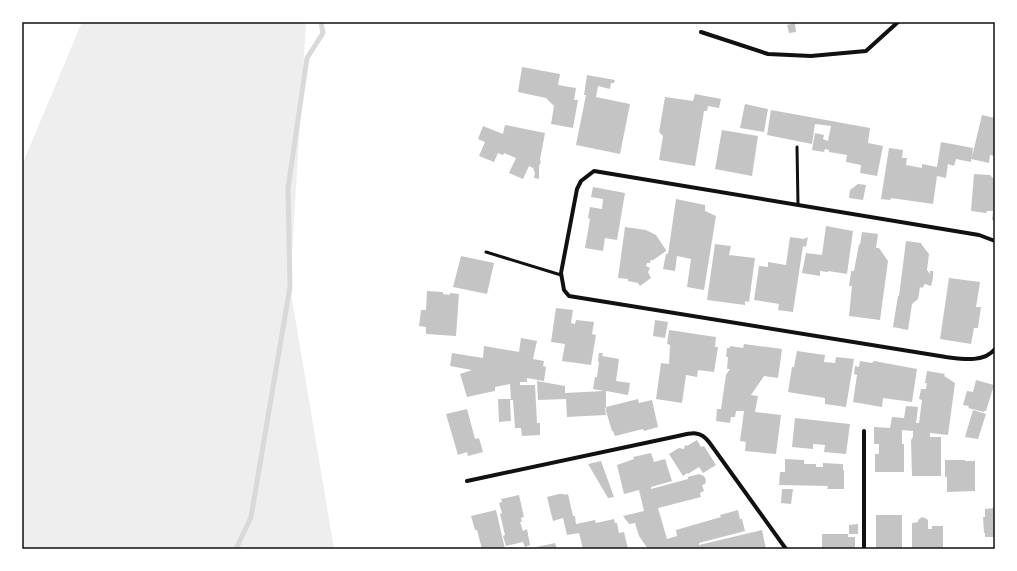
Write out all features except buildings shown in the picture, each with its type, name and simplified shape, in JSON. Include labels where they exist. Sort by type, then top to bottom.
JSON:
[{"type":"street","points":[[701,32],[768,54],[811,56],[866,51],[898,22]]},
{"type":"street","points":[[995,241],[979,235],[594,171],[581,181],[577,189],[562,275],[564,290],[570,296],[946,357],[966,359],[982,358],[992,353],[995,349]]},
{"type":"street","points":[[864,431],[864,549]]},
{"type":"street","points":[[467,481],[678,436],[693,433],[699,434],[705,436],[786,549]]},
{"type":"lane","points":[[798,147],[798,205]]},
{"type":"lane","points":[[486,252],[562,275]]},
{"type":"shaded area","points":[[82,22],[306,22],[290,287],[334,549],[22,549],[22,165]]},
{"type":"waterway","points":[[236,549],[251,517],[290,287],[288,188],[307,58],[323,33],[321,22]]}]
